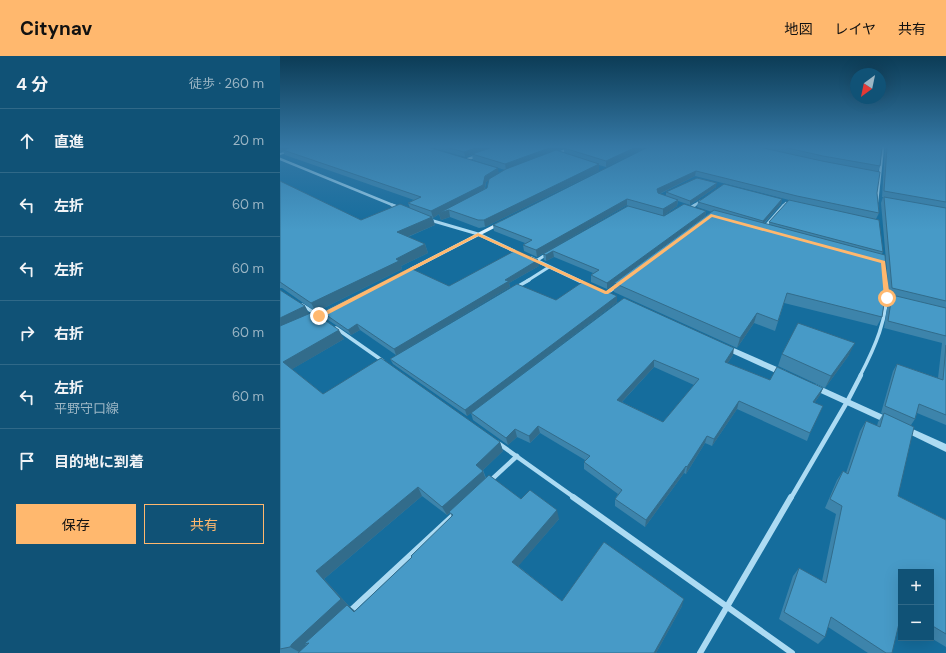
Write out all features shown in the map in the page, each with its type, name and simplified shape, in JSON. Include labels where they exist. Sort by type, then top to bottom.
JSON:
[{"type":"main road","points":[[395,277],[506,220]]},
{"type":"main road","points":[[316,318],[326,313]]},
{"type":"street","points":[[319,175],[404,209]]},
{"type":"street","points":[[878,211],[877,199],[880,175]]},
{"type":"street","points":[[877,199],[885,200]]},
{"type":"street","points":[[690,208],[702,200]]},
{"type":"street","points":[[779,201],[794,204]]},
{"type":"street","points":[[770,232],[762,230],[786,203]]},
{"type":"street","points":[[684,206],[697,211]]},
{"type":"street","points":[[426,218],[478,234],[618,298]]},
{"type":"street","points":[[433,221],[440,218]]},
{"type":"street","points":[[536,261],[549,253]]},
{"type":"street","points":[[509,291],[549,267]]},
{"type":"street","points":[[700,653],[729,606],[847,402],[876,345],[887,298],[885,277]]},
{"type":"street","points":[[606,293],[619,284]]},
{"type":"street","points":[[887,298],[894,300]]},
{"type":"street","points":[[300,304],[316,318]]},
{"type":"street","points":[[332,325],[387,364]]},
{"type":"street","points":[[717,343],[789,376]]},
{"type":"street","points":[[811,385],[946,448]]},
{"type":"street","points":[[492,438],[729,606],[792,653]]},
{"type":"street","points":[[482,488],[517,456]]},
{"type":"street","points":[[345,616],[460,509]]},
{"type":"building","points":[[356,175],[487,175],[485,176],[483,185],[431,211],[408,203],[421,197]]},
{"type":"building","points":[[496,175],[577,175],[484,220],[478,220],[449,210],[439,213],[487,188],[489,179]]},
{"type":"building","points":[[593,175],[688,175],[657,189],[658,193],[678,200],[663,209],[627,199],[536,250],[523,245],[532,240],[493,225]]},
{"type":"building","points":[[712,175],[880,175],[877,193],[879,213],[797,196]]},
{"type":"building","points":[[885,175],[946,175],[946,202],[884,191]]},
{"type":"building","points":[[697,178],[717,183],[690,201],[666,192]]},
{"type":"building","points":[[280,181],[361,220],[400,204],[432,217],[397,232],[425,244],[396,259],[399,261],[311,303],[280,282]]},
{"type":"building","points":[[724,184],[782,199],[763,221],[698,202]]},
{"type":"building","points":[[884,197],[946,208],[946,301],[892,288]]},
{"type":"building","points":[[789,200],[879,220],[883,252],[769,222]]},
{"type":"building","points":[[684,204],[706,211],[607,283],[591,275],[599,270],[553,251],[546,255],[543,254],[628,206],[664,216]]},
{"type":"building","points":[[714,210],[885,255],[887,283],[882,317],[787,293],[778,321],[757,313],[740,338],[614,283]]},
{"type":"building","points":[[516,250],[538,260],[505,280],[509,281],[394,349],[357,324],[348,330],[322,312],[410,268],[449,286]]},
{"type":"building","points":[[584,281],[617,296],[465,410],[390,359],[517,284],[556,300]]},
{"type":"building","points":[[280,290],[305,306],[280,318]]},
{"type":"building","points":[[892,295],[946,308],[946,336],[888,321]]},
{"type":"building","points":[[624,298],[734,348],[725,362],[770,380],[777,367],[823,388],[813,402],[823,406],[810,433],[739,401],[714,439],[707,436],[687,467],[686,466],[646,520],[615,499],[622,490],[584,462],[590,456],[538,426],[529,436],[515,429],[506,438],[471,413]],"holes":[[[654,360],[699,379],[663,422],[617,400]]]},
{"type":"building","points":[[313,312],[339,330],[283,362],[323,394],[381,358],[500,442],[476,465],[483,471],[442,507],[418,487],[316,571],[341,599],[290,647],[280,649],[280,326]]},
{"type":"building","points":[[798,323],[855,343],[831,376],[782,354]]},
{"type":"building","points":[[946,345],[946,415],[919,404],[915,419],[885,406],[897,364],[943,380]]},
{"type":"building","points":[[884,413],[914,427],[898,496],[946,520],[946,634],[934,627],[934,569],[898,569],[898,628],[892,653],[886,653],[831,617],[825,637],[784,612],[799,568],[826,583],[842,506],[830,499],[843,471],[848,474],[866,421],[880,427]]},
{"type":"building","points":[[489,475],[521,499],[530,490],[557,510],[512,562],[562,601],[604,542],[684,599],[654,653],[298,653],[309,643],[304,644],[347,605],[354,612],[412,557],[411,556],[453,515],[449,512]]},
{"type":"route","points":[[319,316],[478,234],[606,293],[711,216],[883,262],[887,298]]}]
